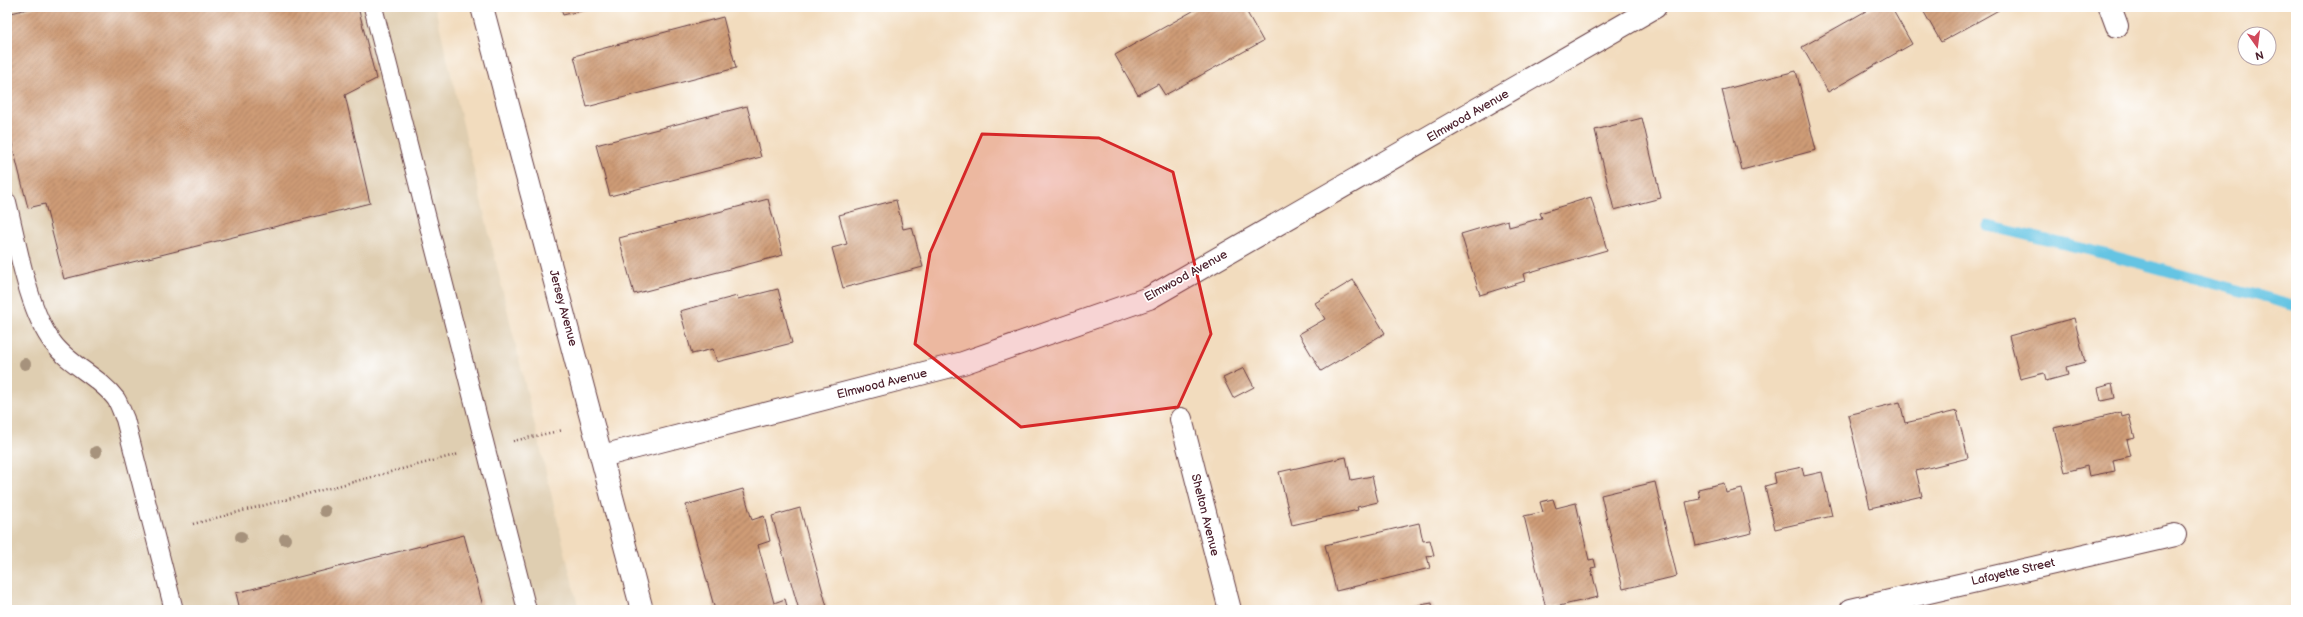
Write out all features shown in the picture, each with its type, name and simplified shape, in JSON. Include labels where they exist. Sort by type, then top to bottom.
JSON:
[{"type":"street","name":"Jersey Avenue","points":[[482,7],[642,610]]},
{"type":"street","name":"Elmwood Avenue","points":[[602,456],[963,363],[1149,298],[1656,7]]},
{"type":"street","name":"Shelton Avenue","points":[[1181,419],[1230,610]]},
{"type":"street","name":"Lafayette Street","points":[[1851,610],[2175,535]]},
{"type":"lane","points":[[373,7],[527,610]]},
{"type":"lane","points":[[7,202],[35,311],[43,329],[65,357],[103,385],[117,400],[125,419],[174,610]]},
{"type":"path","points":[[486,447],[593,423]]},
{"type":"path","points":[[193,524],[454,455]]},
{"type":"highlighted area","points":[[982,134],[1099,138],[1173,172],[1211,334],[1178,407],[1021,427],[915,344],[930,253]]},
{"type":"shaded area","points":[[7,7],[435,7],[579,610],[7,610]]},
{"type":"building","points":[[36,7],[358,7],[376,79],[345,95],[370,203],[64,279],[45,204],[28,208],[7,124],[7,14]]},
{"type":"building","points":[[560,7],[593,7],[593,8],[563,15]]},
{"type":"building","points":[[1200,7],[1244,7],[1263,41],[1165,95],[1158,84],[1138,95],[1115,55]]},
{"type":"building","points":[[1873,7],[1891,7],[1912,44],[1828,92],[1802,47]]},
{"type":"building","points":[[1921,7],[2004,7],[1941,42]]},
{"type":"building","points":[[723,17],[736,68],[587,107],[574,56]]},
{"type":"building","points":[[1796,71],[1816,150],[1742,170],[1722,90]]},
{"type":"building","points":[[747,106],[761,157],[610,196],[596,145]]},
{"type":"building","points":[[1642,118],[1661,198],[1614,210],[1595,130]]},
{"type":"building","points":[[1591,197],[1607,250],[1523,274],[1525,281],[1480,295],[1461,234],[1508,220],[1509,227],[1542,218],[1540,213]]},
{"type":"building","points":[[768,199],[783,255],[634,294],[619,238]]},
{"type":"building","points":[[896,200],[903,229],[912,227],[923,267],[843,288],[832,248],[847,244],[839,215]]},
{"type":"building","points":[[1353,280],[1385,333],[1321,371],[1299,334],[1325,319],[1315,303]]},
{"type":"building","points":[[778,289],[792,343],[717,362],[713,349],[692,354],[680,311],[737,296],[738,299]]},
{"type":"building","points":[[2074,318],[2085,362],[2066,367],[2068,375],[2046,381],[2044,373],[2020,379],[2009,336]]},
{"type":"building","points":[[1244,368],[1254,387],[1233,398],[1223,378]]},
{"type":"building","points":[[2112,384],[2115,398],[2101,401],[2098,388]]},
{"type":"building","points":[[1900,402],[1905,423],[1957,411],[1968,458],[1916,471],[1922,496],[1870,508],[1848,415]]},
{"type":"building","points":[[2121,412],[2122,417],[2129,415],[2135,438],[2127,440],[2131,456],[2113,460],[2115,471],[2089,476],[2087,466],[2065,472],[2054,428]]},
{"type":"building","points":[[1346,457],[1351,480],[1372,476],[1378,502],[1357,507],[1358,510],[1292,525],[1279,472]]},
{"type":"building","points":[[1802,467],[1804,476],[1822,472],[1832,516],[1775,529],[1765,486],[1776,483],[1774,473]]},
{"type":"building","points":[[1655,482],[1677,576],[1623,589],[1601,495]]},
{"type":"building","points":[[1724,483],[1726,493],[1742,489],[1752,533],[1696,546],[1686,502],[1700,499],[1698,489]]},
{"type":"building","points":[[743,489],[752,520],[764,516],[770,541],[758,545],[774,603],[785,599],[788,610],[715,610],[686,505]]},
{"type":"building","points":[[1553,499],[1556,508],[1576,503],[1589,560],[1594,559],[1596,567],[1591,568],[1598,597],[1546,609],[1524,516],[1543,512],[1540,502]]},
{"type":"building","points":[[800,508],[827,607],[817,610],[799,610],[772,516]]},
{"type":"building","points":[[1419,523],[1423,541],[1430,540],[1434,555],[1427,556],[1430,568],[1336,591],[1325,545]]},
{"type":"building","points":[[464,535],[484,610],[240,610],[236,593]]},
{"type":"building","points":[[1432,603],[1433,610],[1397,610],[1397,609]]},
{"type":"waterway","points":[[1988,226],[2098,252],[2296,306]]}]
